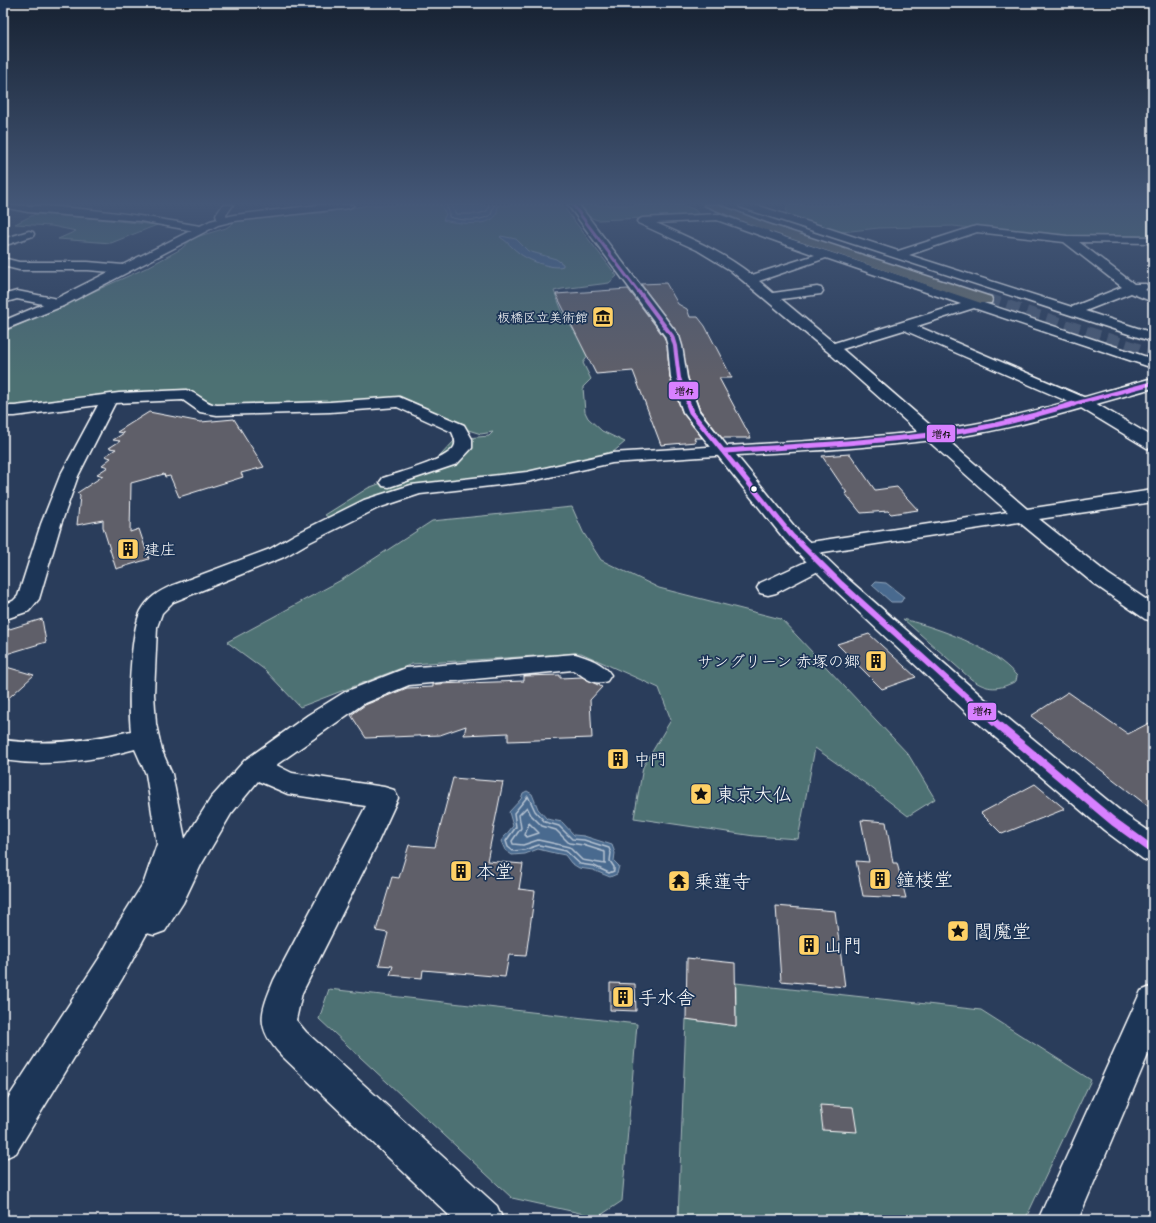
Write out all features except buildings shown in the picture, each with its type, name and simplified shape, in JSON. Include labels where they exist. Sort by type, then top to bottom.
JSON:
[{"type":"highway","points":[[861,262],[980,302]]},
{"type":"highway","points":[[899,262],[998,295]]},
{"type":"street","points":[[3,262],[19,266],[88,266],[123,268]]},
{"type":"street","points":[[3,326],[58,303],[135,262]]},
{"type":"street","points":[[617,262],[672,336],[675,346],[679,378],[689,407],[723,452],[780,522],[819,563],[984,713],[1114,822],[1153,850]]},
{"type":"street","points":[[726,262],[832,348],[1022,515],[1101,579],[1153,614]]},
{"type":"street","points":[[750,280],[804,262]]},
{"type":"street","points":[[854,262],[980,302],[1153,364]]},
{"type":"street","points":[[920,262],[1153,338]]},
{"type":"street","points":[[1097,262],[1130,288],[1153,298]]},
{"type":"street","points":[[1072,312],[1130,288],[1153,285]]},
{"type":"street","points":[[771,298],[817,292]]},
{"type":"street","points":[[3,300],[17,295],[58,303]]},
{"type":"street","points":[[832,348],[980,302]]},
{"type":"street","points":[[904,326],[1082,402],[1153,444]]},
{"type":"street","points":[[3,1140],[112,968],[130,932],[157,888],[171,844],[159,774],[149,751],[145,737],[142,694],[146,627],[152,611],[165,597],[277,554],[301,539],[371,504],[418,489],[527,476],[612,458],[854,443],[931,436],[990,426],[1153,383]]},
{"type":"street","points":[[3,411],[109,400],[186,395],[206,409],[217,410],[330,407],[399,402],[458,429],[464,439],[462,448],[451,460],[368,489],[309,526],[301,539]]},
{"type":"street","points":[[3,613],[21,606],[28,598],[50,524],[69,476],[109,400]]},
{"type":"street","points":[[804,548],[1153,496]]},
{"type":"street","points":[[768,588],[819,563]]},
{"type":"street","points":[[112,968],[156,918],[172,893],[190,856],[221,806],[254,767],[317,722],[354,698],[406,677],[575,662],[599,675]]},
{"type":"street","points":[[9,757],[100,749],[145,737]]},
{"type":"street","points":[[254,767],[288,783],[384,798],[371,827],[310,942],[289,986],[279,1016],[279,1027],[300,1049],[483,1220]]},
{"type":"street","points":[[1058,1220],[1153,1003]]},
{"type":"green space","points":[[157,262],[606,262],[617,276],[609,283],[554,291],[565,318],[590,353],[583,363],[591,379],[583,387],[585,412],[588,418],[602,431],[625,442],[612,453],[530,480],[416,489],[338,524],[325,515],[368,488],[421,468],[440,456],[456,439],[489,436],[493,432],[481,434],[462,428],[400,398],[322,404],[212,406],[204,399],[196,395],[3,407],[3,332]]},
{"type":"green space","points":[[572,507],[583,532],[601,560],[659,588],[781,619],[908,754],[935,799],[908,816],[815,748],[798,839],[754,836],[634,818],[643,767],[671,720],[659,688],[581,653],[412,664],[300,707],[265,670],[227,642],[343,579],[432,521]]},
{"type":"green space","points":[[903,619],[933,628],[980,647],[1006,665],[1017,676],[1016,681],[994,688],[977,683]]},
{"type":"green space","points":[[736,983],[981,1010],[1091,1080],[1025,1220],[678,1220],[686,1019],[736,1026]]},
{"type":"green space","points":[[329,989],[637,1024],[622,1201],[598,1217],[512,1198],[319,1019]]},
{"type":"water","points":[[535,262],[560,262],[563,266],[553,267]]},
{"type":"water","points":[[875,582],[886,583],[904,597],[901,602],[891,602],[872,585]]},
{"type":"water","points":[[527,791],[532,794],[538,809],[547,819],[562,822],[574,835],[584,836],[612,845],[615,853],[614,861],[619,866],[617,874],[610,877],[593,870],[579,868],[571,863],[565,855],[538,849],[525,854],[512,855],[505,850],[501,841],[513,826],[509,812],[521,799],[523,793]]},
{"type":"tunnel","points":[[986,300],[1153,355]]},
{"type":"transit line","name":"増17","points":[[616,262],[672,336],[675,346],[679,378],[691,412],[792,536],[841,584],[978,708],[1114,822],[1153,850]]},
{"type":"transit line","name":"増17","points":[[723,451],[861,442],[957,432],[1019,419],[1153,383]]},
{"type":"place","name":"板橋区立美術館","points":[[603,317]]},
{"type":"place","name":"建庄","points":[[128,549]]},
{"type":"place","name":"サングリーン 赤塚の郷","points":[[876,661]]},
{"type":"place","name":"中門","points":[[618,759]]},
{"type":"place","name":"東京大仏","points":[[701,794]]},
{"type":"place","name":"本堂","points":[[461,871]]},
{"type":"place","name":"鐘楼堂","points":[[880,879]]},
{"type":"place","name":"乗蓮寺","points":[[679,881]]},
{"type":"place","name":"閻魔堂","points":[[958,931]]},
{"type":"place","name":"山門","points":[[809,945]]},
{"type":"place","name":"手水舎","points":[[623,997]]}]
